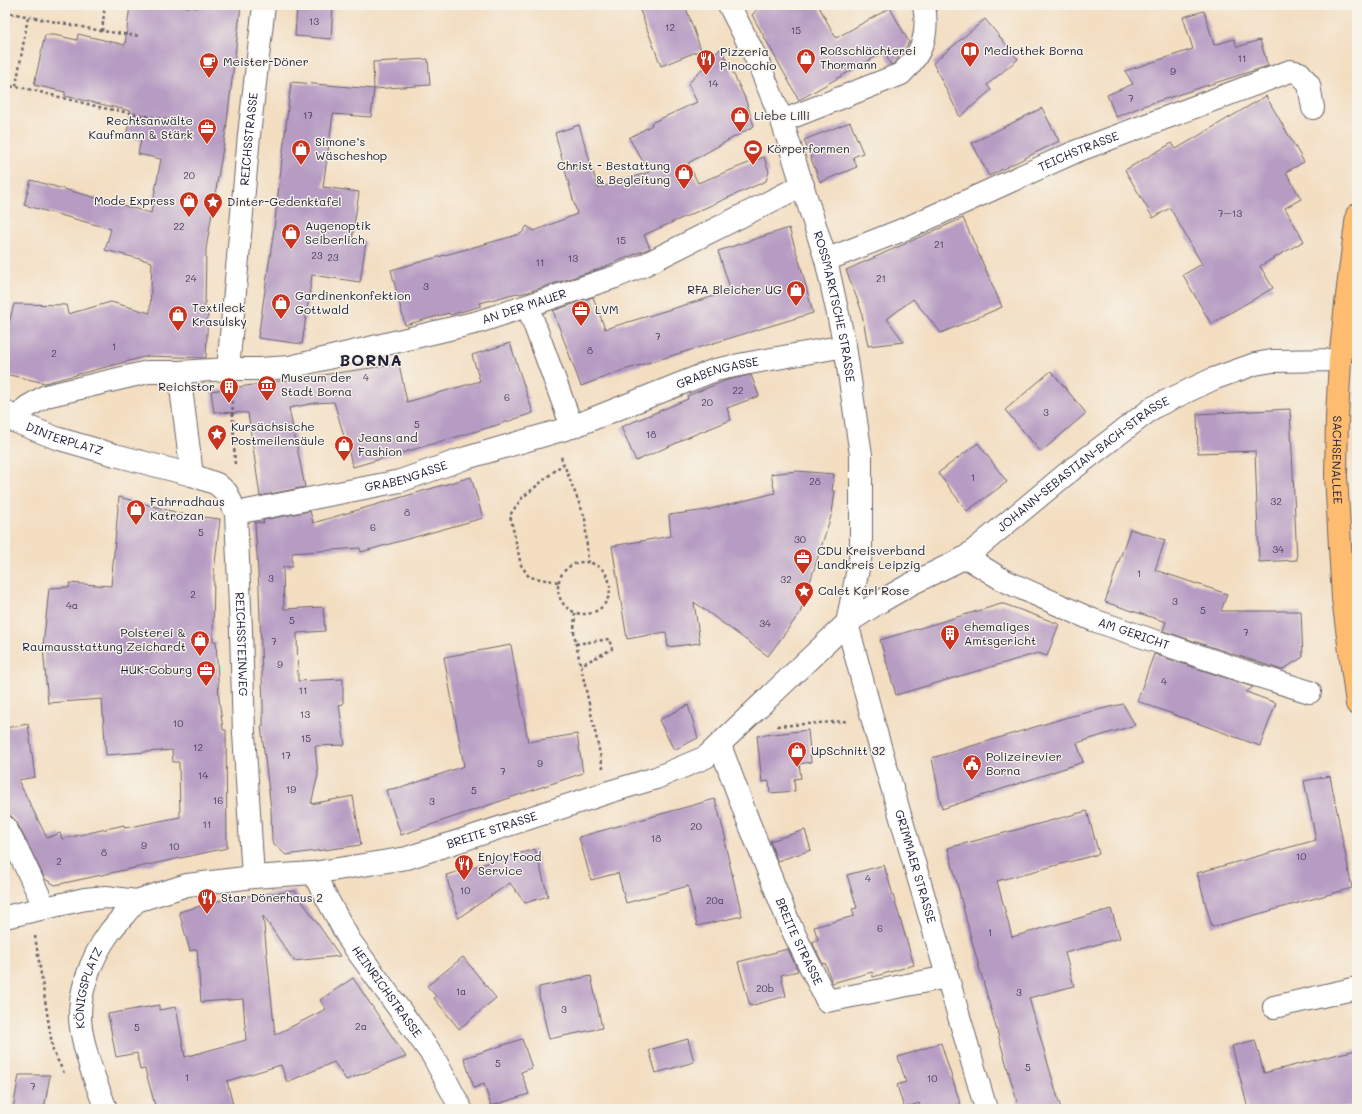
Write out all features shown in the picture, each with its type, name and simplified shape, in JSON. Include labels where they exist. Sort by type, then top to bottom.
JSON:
[{"type":"main road","name":"SACHSENALLEE","points":[[1357,215],[1347,289],[1340,360],[1336,476],[1343,599],[1357,704]]},
{"type":"street","name":"REICHSSTRASSE","points":[[228,369],[249,134],[264,5]]},
{"type":"street","name":"ROSSMARKTSCHE STRASSE","points":[[729,5],[758,62],[782,121],[826,260],[845,346],[861,455],[861,554],[847,623]]},
{"type":"street","points":[[782,121],[901,74],[911,64],[922,46],[926,20],[924,5]]},
{"type":"street","name":"TEICHSTRASSE","points":[[826,260],[907,228],[1077,152],[1290,72],[1300,73],[1309,85],[1313,108]]},
{"type":"street","name":"AN DER MAUER","points":[[228,369],[290,367],[478,322],[528,307],[615,277],[642,266],[803,185]]},
{"type":"street","points":[[528,307],[572,427]]},
{"type":"street","name":"GRABENGASSE","points":[[236,513],[400,481],[466,458],[572,427],[715,370],[845,346]]},
{"type":"street","name":"JOHANN-SEBASTIAN-BACH-STRASSE","points":[[847,623],[911,584],[966,557],[1065,474],[1154,408],[1213,379],[1255,364],[1272,361],[1340,360]]},
{"type":"street","name":"DINTERPLATZ","points":[[10,416],[46,396],[148,372],[228,369]]},
{"type":"street","points":[[179,372],[192,475]]},
{"type":"street","name":"DINTERPLATZ","points":[[10,416],[56,438],[192,475],[217,484],[227,493],[236,513]]},
{"type":"street","name":"REICHSSTEINWEG","points":[[236,513],[244,733],[253,877]]},
{"type":"street","name":"AM GERICHT","points":[[966,557],[1003,580],[1093,620],[1310,692]]},
{"type":"street","name":"GRIMMAER STRASSE","points":[[847,623],[872,720],[986,1109]]},
{"type":"street","name":"BREITE STRASSE","points":[[253,877],[313,873],[407,858],[656,778],[678,769],[706,757],[720,745],[847,623]]},
{"type":"street","name":"BREITE STRASSE","points":[[720,745],[747,818],[789,923],[827,1001],[947,977]]},
{"type":"street","points":[[5,827],[21,857],[38,909]]},
{"type":"street","name":"HEINRICHSTRASSE","points":[[313,873],[350,941],[433,1056],[461,1109]]},
{"type":"street","points":[[5,917],[85,899],[106,897],[136,901],[187,885],[253,877]]},
{"type":"street","name":"KÖNIGSPLATZ","points":[[106,1109],[87,1056],[81,1028],[81,997],[94,958],[109,933],[136,901]]},
{"type":"street","points":[[1274,1007],[1357,988]]},
{"type":"path","points":[[102,32],[105,5]]},
{"type":"path","points":[[5,12],[102,32],[139,36]]},
{"type":"path","points":[[16,86],[28,17]]},
{"type":"path","points":[[5,88],[16,86],[103,108],[185,123]]},
{"type":"path","points":[[233,412],[235,466]]},
{"type":"path","points":[[558,582],[529,577],[521,564],[510,515],[522,498],[563,464]]},
{"type":"path","points":[[571,480],[585,518],[588,562]]},
{"type":"path","points":[[580,562],[588,562],[602,568],[606,573],[610,581],[610,591],[606,602],[599,610],[589,614],[575,613],[560,600],[558,582],[562,574],[570,566],[580,562]]},
{"type":"path","points":[[575,613],[574,632],[576,644],[609,792]]},
{"type":"path","points":[[576,644],[609,639],[612,649],[581,665]]},
{"type":"path","points":[[777,726],[872,720]]},
{"type":"path","points":[[38,909],[53,1051],[66,1077]]},
{"type":"building","points":[[130,5],[174,5],[197,8],[197,5],[241,5],[226,130],[206,249],[205,308],[208,308],[206,358],[148,356],[45,383],[5,374],[5,338],[14,304],[66,305],[68,314],[111,302],[150,313],[152,262],[105,250],[111,229],[24,205],[31,180],[151,213],[161,159],[138,154],[141,140],[126,137],[131,111],[65,96],[65,92],[34,85],[45,35],[54,35],[77,40],[78,34],[125,45]]},
{"type":"building","points":[[297,5],[333,5],[331,39],[295,36]]},
{"type":"building","points":[[638,5],[685,5],[701,50],[661,66]]},
{"type":"building","points":[[761,5],[818,5],[836,38],[890,8],[909,42],[904,51],[891,65],[884,52],[799,100],[752,15]]},
{"type":"building","points":[[1204,11],[1214,45],[1234,39],[1237,47],[1260,40],[1268,66],[1146,105],[1116,117],[1107,95],[1133,84],[1125,71],[1193,49],[1183,17]]},
{"type":"building","name":"Mediothek Borna","points":[[985,19],[1018,59],[987,85],[991,90],[960,117],[933,63]]},
{"type":"building","points":[[721,48],[745,98],[754,126],[688,163],[698,183],[764,157],[769,172],[766,181],[644,235],[650,248],[596,270],[528,292],[520,294],[517,293],[480,303],[481,306],[450,315],[449,313],[405,325],[391,270],[510,237],[522,233],[527,226],[534,231],[577,214],[555,133],[579,125],[598,188],[649,172],[629,138],[652,125],[651,123],[697,102],[688,84]]},
{"type":"building","points":[[428,59],[430,85],[374,89],[373,62]]},
{"type":"building","points":[[291,82],[374,89],[371,117],[333,114],[323,187],[359,192],[352,240],[366,242],[360,282],[312,275],[302,344],[258,338],[274,229]]},
{"type":"building","points":[[1266,96],[1304,162],[1286,172],[1301,199],[1285,208],[1304,241],[1260,266],[1273,288],[1211,324],[1183,275],[1202,264],[1170,208],[1153,218],[1125,170],[1172,143],[1176,149]]},
{"type":"building","points":[[1042,108],[1059,141],[989,176],[972,143]]},
{"type":"building","points":[[850,122],[863,153],[853,157],[857,167],[820,182],[804,140]]},
{"type":"building","points":[[963,218],[1002,307],[941,333],[913,299],[887,319],[904,342],[868,346],[861,309],[846,270]]},
{"type":"building","points":[[789,228],[813,313],[621,371],[581,386],[553,311],[593,297],[605,329],[731,291],[718,251]]},
{"type":"building","points":[[510,343],[533,413],[494,426],[353,467],[334,402],[315,403],[289,408],[305,487],[260,496],[248,413],[214,412],[211,391],[399,364],[407,402],[480,381],[472,355]]},
{"type":"building","points":[[1051,371],[1086,413],[1041,452],[1005,410]]},
{"type":"building","points":[[751,375],[759,396],[727,408],[731,420],[681,440],[636,461],[621,427],[688,399],[687,396],[727,380]]},
{"type":"building","points":[[1290,409],[1297,560],[1259,562],[1255,451],[1198,453],[1197,414]]},
{"type":"building","points":[[978,443],[1007,482],[967,511],[938,473]]},
{"type":"building","points":[[796,471],[834,474],[832,491],[835,491],[832,513],[800,613],[768,656],[694,602],[700,643],[668,647],[666,632],[627,639],[612,546],[671,536],[669,515],[707,510],[775,493],[771,474]]},
{"type":"building","points":[[471,477],[483,518],[361,552],[360,548],[292,553],[292,567],[283,567],[284,609],[323,607],[325,631],[297,633],[298,681],[343,679],[343,704],[339,705],[345,745],[315,746],[318,775],[311,804],[353,796],[361,845],[286,855],[272,842],[271,808],[261,726],[263,726],[263,706],[255,522],[264,523],[263,520],[310,511],[313,523]]},
{"type":"building","points":[[119,497],[186,515],[220,519],[214,572],[213,641],[216,641],[219,699],[223,730],[226,730],[227,848],[55,885],[45,879],[16,821],[11,816],[5,815],[5,728],[28,724],[35,777],[18,780],[47,838],[60,833],[62,839],[124,825],[125,828],[180,817],[179,762],[173,762],[172,750],[106,755],[102,699],[48,703],[43,647],[49,588],[70,587],[69,583],[111,586]]},
{"type":"building","points":[[1130,529],[1165,540],[1155,570],[1227,594],[1221,611],[1301,611],[1303,657],[1282,670],[1163,631],[1166,622],[1105,602]]},
{"type":"building","name":"ehemaliges Amtsgericht","points":[[1001,604],[1059,624],[1047,656],[1038,653],[896,695],[880,640]]},
{"type":"building","points":[[511,645],[528,742],[577,734],[583,773],[401,835],[386,790],[407,786],[464,766],[444,657]]},
{"type":"building","points":[[1154,654],[1253,687],[1246,692],[1276,703],[1260,746],[1137,701]]},
{"type":"building","name":"Polizeirevier Borna","points":[[1123,704],[1135,725],[1077,743],[1083,762],[942,809],[932,758],[1068,717]]},
{"type":"building","points":[[688,705],[698,738],[674,750],[659,720]]},
{"type":"building","points":[[808,730],[811,762],[799,764],[801,778],[794,779],[795,791],[770,793],[769,781],[762,782],[757,736]]},
{"type":"building","points":[[1330,776],[1352,888],[1212,927],[1197,873],[1316,840],[1304,781]]},
{"type":"building","points":[[715,799],[726,840],[724,840],[742,916],[697,926],[688,886],[626,903],[618,873],[591,880],[579,837]]},
{"type":"building","points":[[1087,811],[1099,854],[997,881],[1012,937],[1111,909],[1120,938],[1065,953],[1074,986],[1029,998],[1061,1109],[1019,1109],[971,938],[948,848]]},
{"type":"building","points":[[805,830],[811,850],[777,861],[770,841]]},
{"type":"building","points":[[535,849],[548,896],[525,903],[510,883],[458,918],[446,875]]},
{"type":"building","points":[[884,865],[914,965],[873,977],[872,972],[832,983],[825,963],[823,964],[812,942],[818,940],[814,927],[854,916],[852,909],[857,908],[847,875]]},
{"type":"building","points":[[295,891],[340,956],[294,961],[263,916],[275,1035],[326,1009],[320,1000],[353,978],[406,1057],[346,1080],[334,1062],[287,1082],[281,1065],[227,1081],[233,1105],[223,1109],[156,1109],[145,1069],[140,1070],[137,1053],[116,1057],[108,1014],[159,1005],[159,1010],[176,1007],[185,1057],[246,1040],[243,999],[201,1002],[197,949],[190,951],[179,912],[229,898]]},
{"type":"building","points":[[788,949],[798,971],[781,975],[786,996],[750,1006],[738,962]]},
{"type":"building","points":[[463,957],[496,998],[459,1029],[434,998],[436,996],[427,986]]},
{"type":"building","points":[[591,976],[602,1028],[549,1039],[539,996],[539,987]]},
{"type":"building","points":[[522,1039],[532,1068],[521,1072],[529,1094],[491,1106],[484,1084],[474,1088],[464,1058]]},
{"type":"building","points":[[688,1039],[694,1062],[656,1073],[649,1050]]},
{"type":"building","points":[[1255,1040],[1264,1073],[1357,1050],[1357,1105],[1339,1109],[1248,1109],[1232,1046]]},
{"type":"building","points":[[941,1043],[962,1109],[921,1109],[919,1103],[904,1108],[897,1085],[906,1082],[898,1057]]},
{"type":"building","points":[[19,1075],[50,1075],[44,1109],[13,1109]]},
{"type":"place","name":"Mediothek Borna","points":[[970,68]]},
{"type":"place","name":"Roßschlächterei Thormann","points":[[806,75]]},
{"type":"place","name":"Pizzeria Pinocchio","points":[[706,76]]},
{"type":"place","name":"Meister-Döner","points":[[209,79]]},
{"type":"place","name":"Liebe Lilli","points":[[740,133]]},
{"type":"place","name":"Rechtsanwälte Kaufmann & Stärk","points":[[207,145]]},
{"type":"place","name":"Simone’s Wäscheshop","points":[[301,166]]},
{"type":"place","name":"Körperformen","points":[[753,166]]},
{"type":"place","name":"Christ - Bestattung & Begleitung","points":[[684,190]]},
{"type":"place","name":"Mode Express","points":[[189,218]]},
{"type":"place","name":"Dinter-Gedenktafel","points":[[213,219]]},
{"type":"place","name":"Augenoptik Seiberlich","points":[[291,250]]},
{"type":"place","name":"RFA Bleicher UG","points":[[796,307]]},
{"type":"place","name":"Gardinenkonfektion Gottwald","points":[[281,320]]},
{"type":"place","name":"LVM","points":[[581,327]]},
{"type":"place","name":"Textileck Krasulsky","points":[[178,332]]},
{"type":"place","name":"Museum der Stadt Borna","points":[[267,402]]},
{"type":"place","name":"Reichstor","points":[[229,404]]},
{"type":"place","name":"Kursächsische Postmeilensäule","points":[[217,451]]},
{"type":"place","name":"Jeans and Fashion","points":[[344,462]]},
{"type":"place","name":"Fahrradhaus Katrozan","points":[[136,526]]},
{"type":"place","name":"CDU Kreisverband Landkreis Leipzig","points":[[803,575]]},
{"type":"place","name":"Calet Karl Rose","points":[[804,608]]},
{"type":"place","name":"ehemaliges Amtsgericht","points":[[950,651]]},
{"type":"place","name":"Polsterei & Raumausstattung Zeichardt","points":[[200,657]]},
{"type":"place","name":"HUK-Coburg","points":[[206,687]]},
{"type":"place","name":"UpSchnitt 32","points":[[797,768]]},
{"type":"place","name":"Polizeirevier Borna","points":[[972,781]]},
{"type":"place","name":"Enjoy Food Service","points":[[464,881]]},
{"type":"place","name":"Star Dönerhaus 2","points":[[207,915]]},
{"type":"district","name":"BORNA","points":[[371,360]]}]
